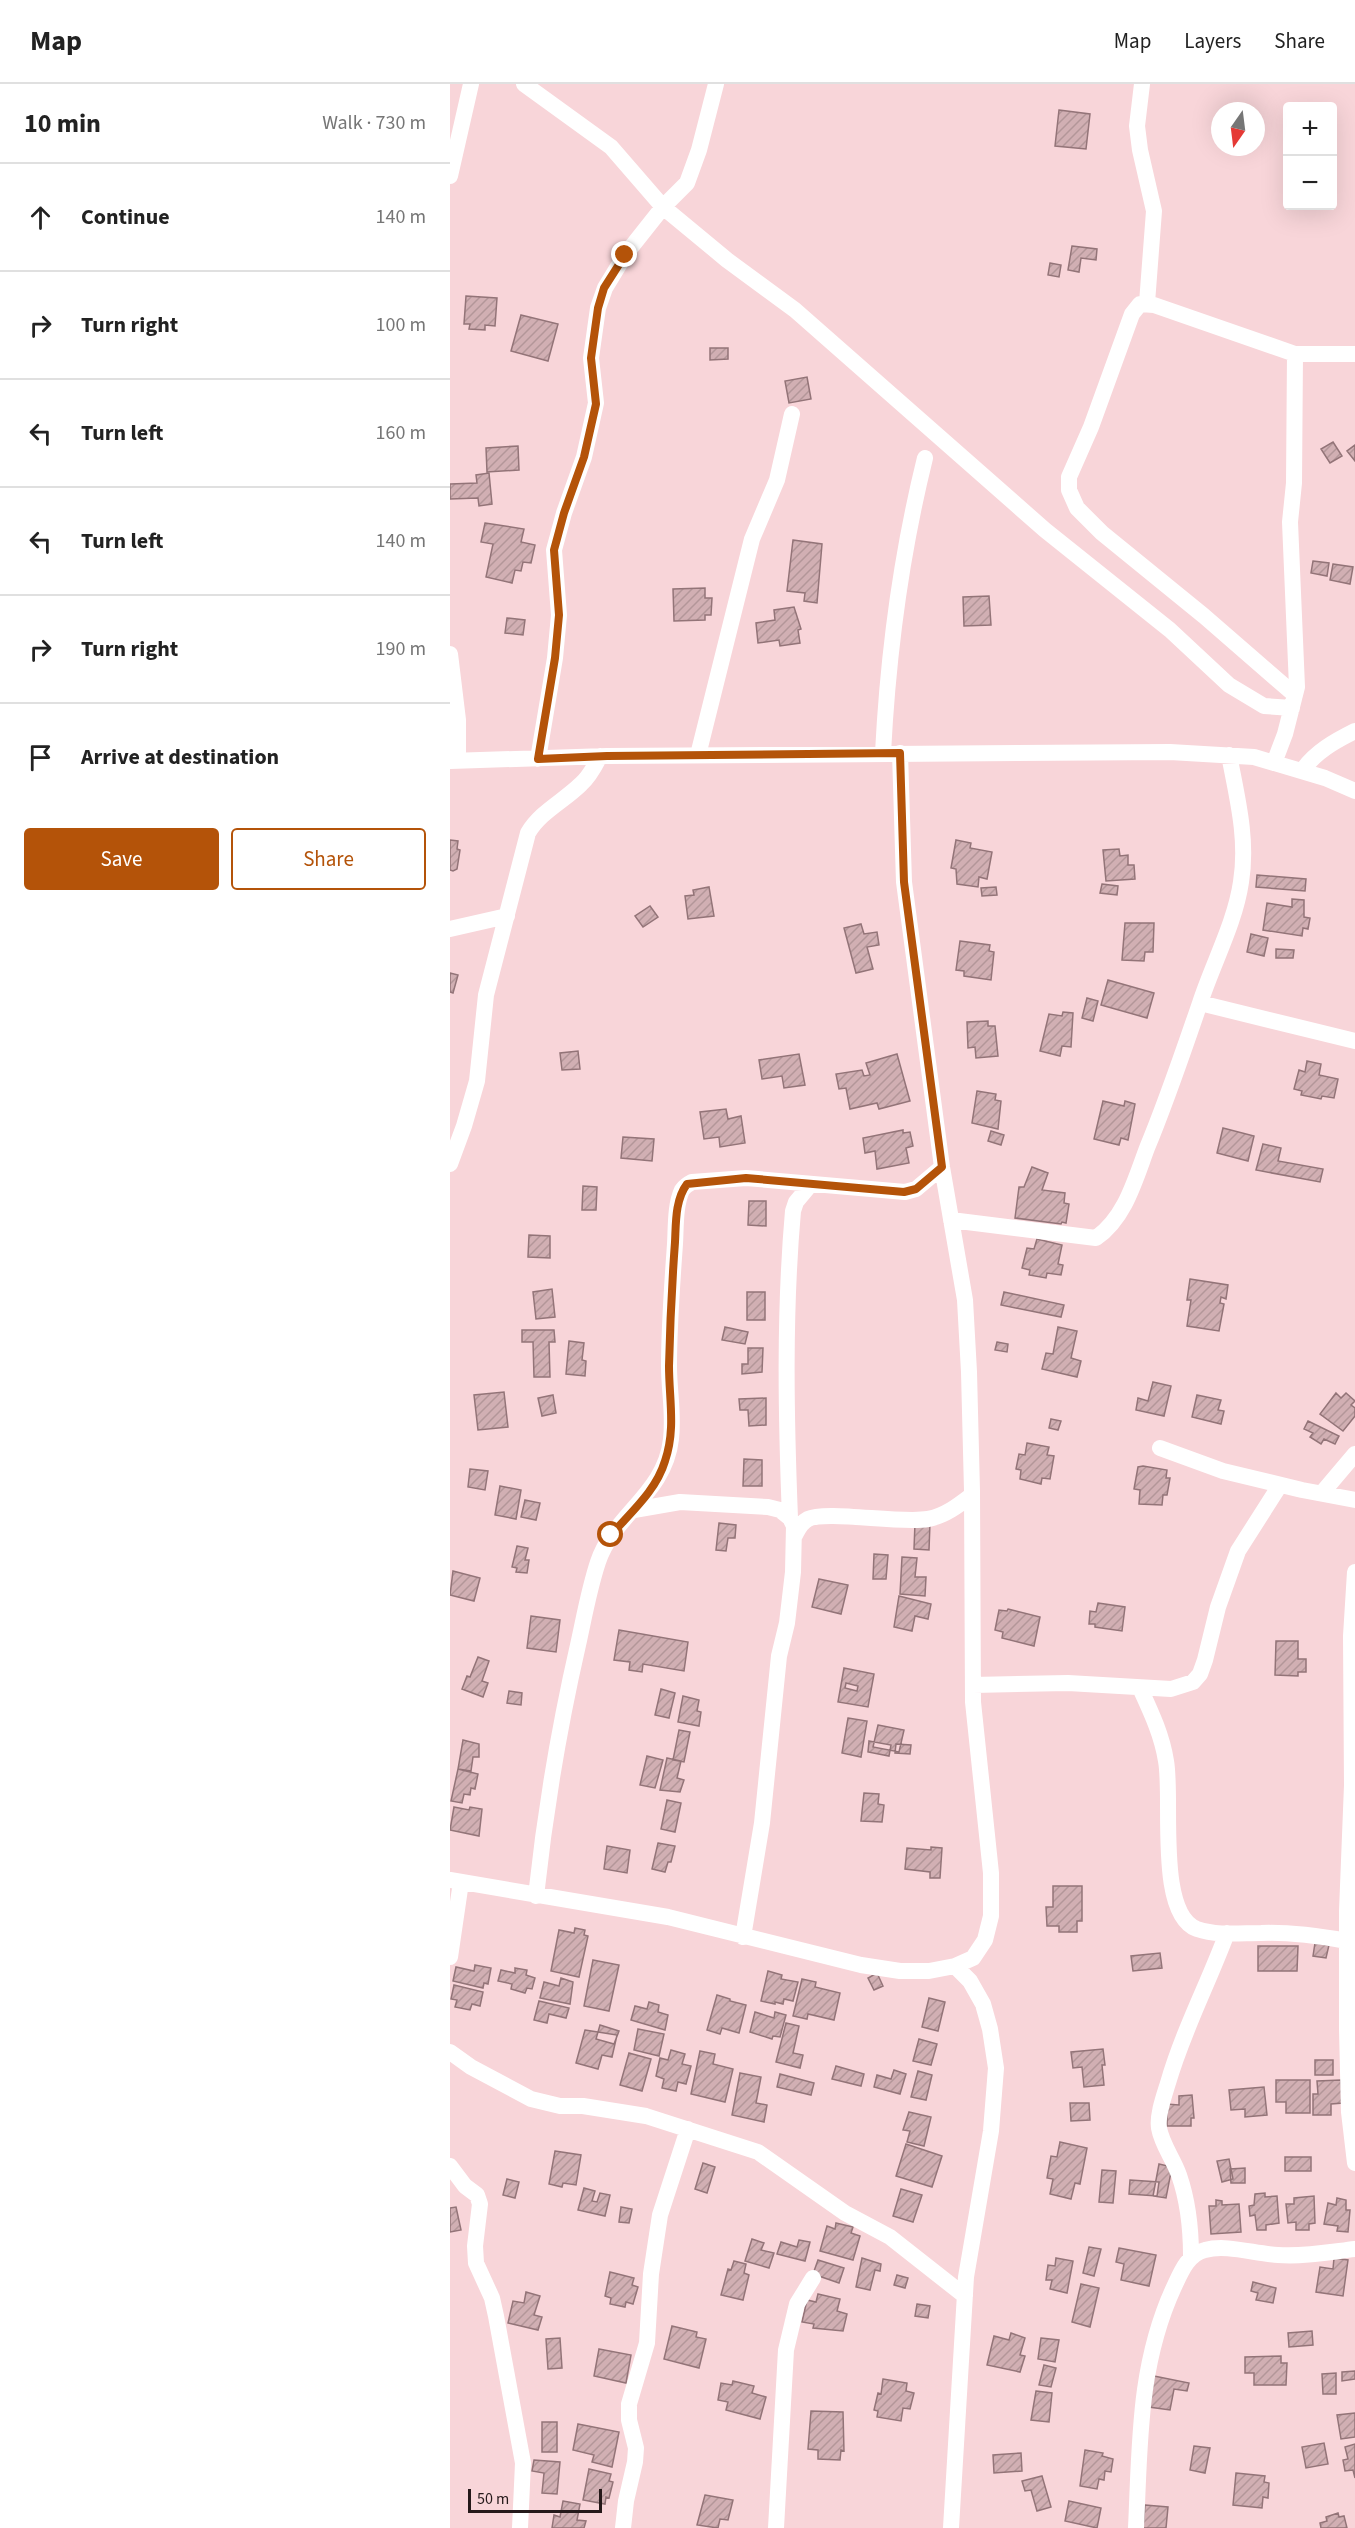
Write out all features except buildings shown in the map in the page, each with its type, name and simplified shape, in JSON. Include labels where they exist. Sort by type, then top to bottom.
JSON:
[{"type":"street","points":[[450,176],[471,84]]},
{"type":"street","points":[[524,84],[611,147],[663,207],[727,260],[795,310],[1045,530],[1170,630],[1229,685],[1264,706],[1293,702]]},
{"type":"street","points":[[538,759],[555,658],[559,615],[554,550],[564,513],[584,457],[596,404],[591,358],[598,308],[604,288],[625,255],[663,207],[678,195],[693,172],[716,84]]},
{"type":"street","points":[[1142,84],[1137,126],[1154,211],[1147,303]]},
{"type":"street","points":[[1293,702],[1204,616],[1102,533],[1077,508],[1069,490],[1070,477],[1091,427],[1132,314],[1140,304],[1147,303],[1295,354],[1355,354]]},
{"type":"street","points":[[1274,763],[1297,687],[1290,522],[1294,483],[1295,354]]},
{"type":"street","points":[[698,755],[752,539],[777,480],[792,414]]},
{"type":"street","points":[[883,753],[888,665],[909,521],[925,458]]},
{"type":"street","points":[[450,654],[458,720],[454,761],[600,756],[1081,751],[1229,755],[1254,757],[1302,771],[1355,791]]},
{"type":"street","points":[[1302,771],[1309,760],[1355,731]]},
{"type":"street","points":[[450,1957],[455,1881],[668,1917],[861,1965],[900,1971],[929,1971],[955,1966],[973,1958],[985,1940],[991,1916],[991,1873],[973,1685],[972,1495],[965,1300],[942,1167],[904,882],[900,753]]},
{"type":"street","points":[[951,1220],[1096,1238],[1108,1230],[1129,1195],[1178,1071],[1225,936],[1241,882],[1243,861],[1241,818],[1229,755]]},
{"type":"street","points":[[450,1164],[477,1081],[486,995],[528,833],[533,824],[584,782],[600,756]]},
{"type":"street","points":[[450,929],[507,916]]},
{"type":"street","points":[[1200,1003],[1355,1041]]},
{"type":"street","points":[[536,1896],[544,1827],[556,1756],[596,1570],[611,1535],[651,1489],[665,1464],[671,1442],[673,1413],[669,1368],[671,1315],[677,1218],[682,1190],[692,1182],[746,1178],[904,1192],[916,1189],[942,1167]]},
{"type":"street","points":[[742,1936],[762,1823],[779,1656],[790,1602],[794,1537],[790,1518],[786,1427],[788,1273],[793,1211],[796,1202],[811,1184]]},
{"type":"street","points":[[1160,1448],[1193,1462],[1280,1485],[1355,1500]]},
{"type":"street","points":[[1322,1493],[1355,1454]]},
{"type":"street","points":[[973,1685],[1068,1683],[1171,1689],[1193,1682],[1200,1674],[1224,1588],[1238,1551],[1280,1485]]},
{"type":"street","points":[[794,1537],[800,1526],[813,1517],[903,1521],[929,1519],[946,1513],[972,1495]]},
{"type":"street","points":[[634,1510],[680,1502],[726,1503],[768,1507],[780,1510],[790,1518]]},
{"type":"street","points":[[1355,1572],[1352,1603],[1352,1785],[1347,1941],[1349,2112],[1355,2163]]},
{"type":"street","points":[[1140,1688],[1154,1718],[1167,1764],[1169,1846],[1176,1908],[1187,1924],[1198,1929],[1227,1934],[1319,1936],[1347,1941]]},
{"type":"street","points":[[1136,2528],[1138,2447],[1144,2386],[1162,2313],[1191,2256],[1191,2234],[1185,2197],[1179,2174],[1163,2143],[1159,2125],[1163,2098],[1175,2058],[1227,1934]]},
{"type":"street","points":[[951,2528],[965,2296],[971,2237],[991,2131],[996,2068],[990,2029],[983,2004],[970,1981],[955,1966]]},
{"type":"street","points":[[450,2052],[471,2067],[531,2099],[560,2106],[583,2106],[646,2116],[758,2152],[846,2213],[890,2237],[965,2296]]},
{"type":"street","points":[[623,2528],[636,2448],[629,2420],[630,2404],[647,2343],[651,2274],[660,2215],[688,2129]]},
{"type":"street","points":[[450,2166],[465,2186],[477,2195],[480,2204],[475,2246],[476,2263],[492,2298],[523,2463],[520,2528]]},
{"type":"street","points":[[1191,2256],[1205,2250],[1218,2249],[1279,2255],[1355,2249]]},
{"type":"street","points":[[776,2528],[786,2350],[797,2304],[813,2278]]},
{"type":"route","points":[[611,1535],[651,1489],[665,1464],[671,1442],[673,1413],[669,1368],[674,1263],[679,1200],[687,1184],[746,1178],[904,1192],[916,1189],[942,1167],[904,882],[900,753],[607,756],[538,759],[555,658],[559,615],[554,550],[564,513],[584,457],[596,404],[591,358],[592,337],[598,308],[604,288],[625,255]]}]
